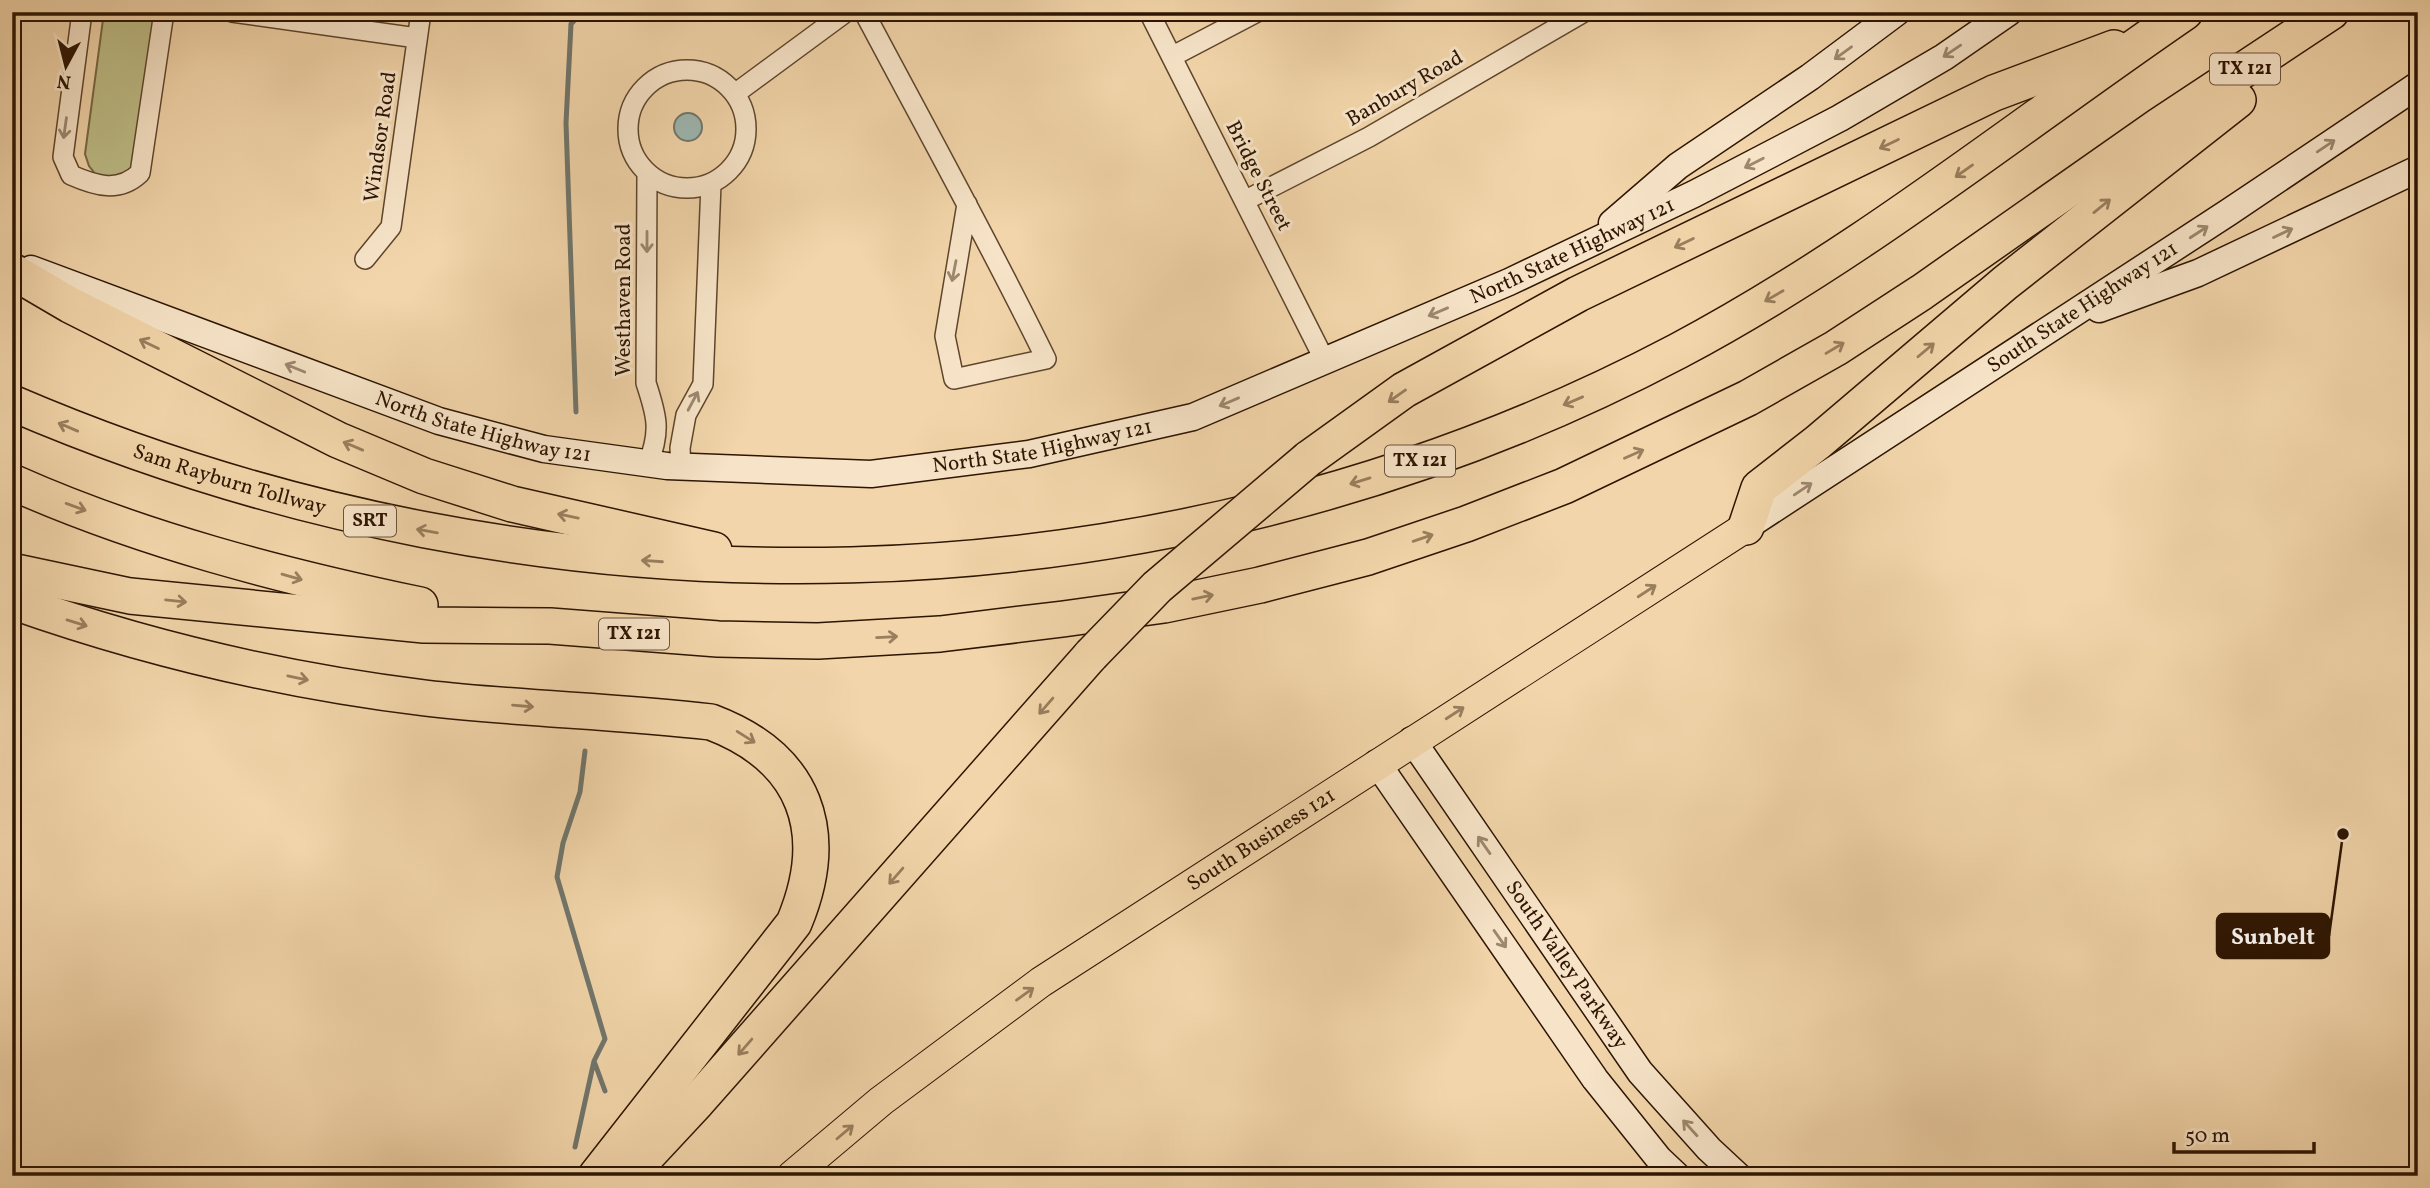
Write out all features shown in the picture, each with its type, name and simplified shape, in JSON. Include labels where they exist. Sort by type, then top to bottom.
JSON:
[{"type":"highway","name":"TX 121","points":[[745,567],[889,563],[1093,544],[1293,501],[1391,471],[1488,436],[1583,397],[1679,350],[1797,282],[1977,162],[2185,12]]},
{"type":"highway","name":"TX 121","points":[[550,626],[718,639],[818,641],[940,634],[1164,606],[1260,585],[1354,560],[1466,524],[1564,486],[1655,445],[1748,398],[1836,348],[1970,259],[2160,125],[2331,12]]},
{"type":"highway","points":[[1746,527],[1759,488],[2199,129],[2328,35],[2342,12]]},
{"type":"highway","points":[[628,1176],[697,1102],[1091,655],[1157,587],[1308,459],[1404,390],[1578,294],[1994,93],[2154,33]]},
{"type":"highway","points":[[12,271],[70,305],[326,434],[424,476],[512,504],[707,546],[745,567]]},
{"type":"highway","name":"Sam Rayburn Tollway","points":[[12,403],[99,440],[230,484],[365,520],[598,557],[745,567]]},
{"type":"highway","points":[[12,482],[162,538],[301,580],[426,606],[550,626]]},
{"type":"highway","points":[[12,571],[130,596],[197,603],[424,625],[550,626]]},
{"type":"highway","points":[[12,601],[150,645],[327,684],[425,698],[711,722],[744,734],[774,757],[794,784],[807,817],[812,855],[807,891],[794,923],[596,1176]]},
{"type":"main road","points":[[1584,246],[1678,166],[1810,77],[1897,12]]},
{"type":"main road","name":"North State Highway 121","points":[[12,262],[439,421],[544,449],[681,467],[871,474],[1029,454],[1193,417],[1584,246],[1840,118],[1944,57],[2009,12]]},
{"type":"main road","name":"South State Highway 121","points":[[1746,527],[2061,323],[2418,85]]},
{"type":"main road","points":[[2061,323],[2198,273],[2418,169]]},
{"type":"main road","name":"South Business 121","points":[[792,1176],[881,1101],[1041,982],[1412,740],[1746,527]]},
{"type":"main road","name":"South Valley Parkway","points":[[1412,740],[1640,1072],[1709,1149],[1738,1176]]},
{"type":"main road","name":"South Valley Parkway","points":[[1377,763],[1595,1079],[1659,1159],[1677,1176]]},
{"type":"street","points":[[82,12],[63,157],[71,175],[110,187],[128,184],[140,173],[164,12]]},
{"type":"street","points":[[232,12],[417,38]]},
{"type":"street","name":"Windsor Road","points":[[365,259],[391,227],[421,12]]},
{"type":"street","points":[[647,174],[667,186],[689,189],[712,184],[733,168],[746,144],[746,118],[736,93],[845,12]]},
{"type":"street","points":[[864,12],[967,204],[1046,359],[954,379],[945,336],[967,204]]},
{"type":"street","name":"Bridge Street","points":[[1149,12],[1325,361]]},
{"type":"street","points":[[1173,56],[1257,12]]},
{"type":"street","name":"Banbury Road","points":[[1245,200],[1369,137],[1584,12]]},
{"type":"street","name":"Westhaven Road","points":[[648,464],[658,440],[656,412],[646,383],[647,174],[632,154],[627,129],[632,105],[646,85],[668,72],[693,69],[717,76],[736,93]]},
{"type":"street","points":[[681,467],[680,447],[686,415],[702,384],[712,184]]},
{"type":"shaded area","points":[[104,12],[147,13],[155,23],[137,163],[120,177],[97,176],[89,166],[85,154]]},
{"type":"water","points":[[688,113],[698,117],[702,127],[698,137],[688,141],[678,137],[674,127],[678,117]]},
{"type":"waterway","points":[[576,412],[566,123],[571,24],[582,12]]},
{"type":"waterway","points":[[585,751],[580,792],[563,843],[557,877],[605,1039],[594,1061],[605,1091]]},
{"type":"waterway","points":[[575,1147],[594,1061]]},
{"type":"place","name":"Sunbelt","points":[[2343,834]]}]
